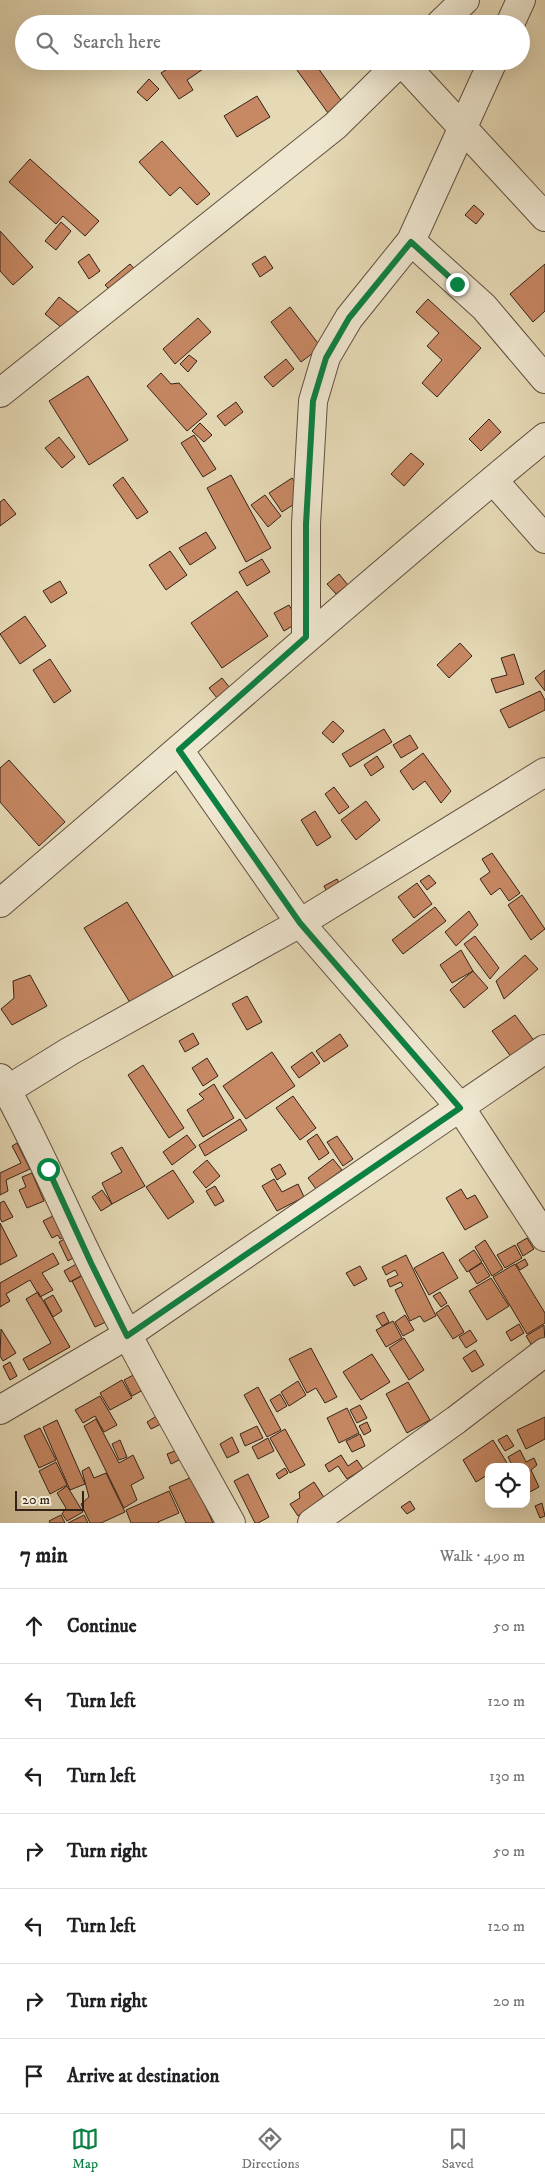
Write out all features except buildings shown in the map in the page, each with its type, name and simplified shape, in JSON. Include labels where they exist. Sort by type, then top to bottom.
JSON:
[{"type":"street","points":[[449,15],[465,0]]},
{"type":"street","points":[[514,15],[521,0]]},
{"type":"street","points":[[7,381],[334,126],[392,70]]},
{"type":"street","points":[[409,70],[545,217]]},
{"type":"street","points":[[306,637],[306,524],[313,401],[326,358],[349,318],[411,242],[489,70]]},
{"type":"street","points":[[411,242],[484,307],[545,379]]},
{"type":"street","points":[[0,902],[179,750],[306,637],[545,437]]},
{"type":"street","points":[[493,480],[545,539]]},
{"type":"street","points":[[179,750],[300,923],[460,1108],[545,1237]]},
{"type":"street","points":[[231,1523],[127,1336],[48,1169],[3,1084],[70,1051],[300,923],[545,772]]},
{"type":"street","points":[[0,1410],[127,1336],[545,1049]]},
{"type":"street","points":[[312,1523],[456,1420],[545,1352]]},
{"type":"route","points":[[48,1169],[127,1336],[460,1108],[300,923],[179,750],[306,637],[306,524],[313,401],[326,358],[349,318],[411,242],[457,284]]}]
